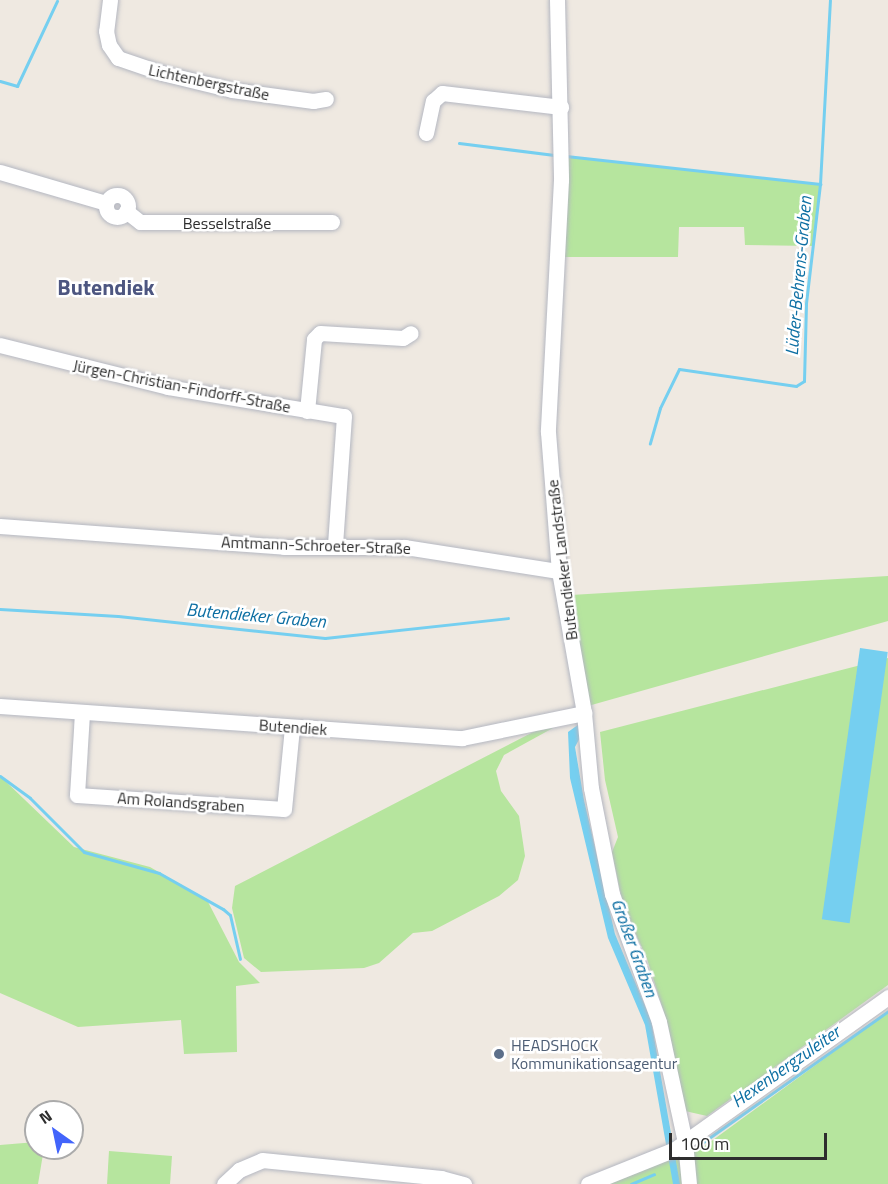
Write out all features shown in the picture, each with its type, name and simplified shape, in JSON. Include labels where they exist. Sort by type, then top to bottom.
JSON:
[{"type":"street","name":"Lichtenbergstraße","points":[[110,0],[106,31],[109,45],[118,58],[162,73],[232,90],[313,101],[326,99]]},
{"type":"street","name":"Butendieker Landstraße","points":[[557,0],[561,107],[548,432],[560,571],[584,713],[591,788],[612,894],[656,1010],[675,1148],[690,1184]]},
{"type":"street","points":[[426,133],[433,101],[442,93],[561,107]]},
{"type":"street","name":"Besselstraße","points":[[0,172],[106,202],[111,215],[119,216],[126,211],[140,222],[332,222]]},
{"type":"street","points":[[307,411],[314,339],[320,333],[403,338],[411,333]]},
{"type":"street","name":"Jürgen-Christian-Findorff-Straße","points":[[0,345],[168,387],[344,416],[335,546]]},
{"type":"street","name":"Amtmann-Schroeter-Straße","points":[[0,526],[284,547],[405,547],[560,571]]},
{"type":"street","name":"Butendiek","points":[[0,706],[462,738],[584,713]]},
{"type":"street","name":"Am Rolandsgraben","points":[[82,713],[77,795],[284,809],[292,727]]},
{"type":"street","points":[[588,1184],[675,1148],[888,997]]},
{"type":"street","points":[[224,1184],[239,1170],[262,1160],[441,1178],[464,1184]]},
{"type":"green space","points":[[566,156],[820,184],[813,246],[745,245],[744,227],[679,227],[678,257],[563,257]]},
{"type":"green space","points":[[888,576],[888,621],[588,706],[571,595]]},
{"type":"green space","points":[[888,658],[888,985],[707,1116],[685,1111],[668,1025],[647,959],[623,905],[612,852],[618,837],[605,780],[600,732]]},
{"type":"green space","points":[[553,728],[504,755],[496,771],[501,791],[519,816],[525,856],[518,880],[499,896],[432,931],[413,933],[379,963],[364,968],[261,972],[244,958],[232,908],[235,886],[537,730]]},
{"type":"green space","points":[[0,776],[74,847],[150,867],[207,900],[239,962],[260,983],[236,986],[237,1052],[184,1054],[181,1020],[78,1027],[0,993]]},
{"type":"green space","points":[[888,1012],[888,1184],[605,1184],[702,1148]]},
{"type":"green space","points":[[24,1143],[24,1160],[42,1160],[38,1184],[0,1184],[0,1145]]},
{"type":"green space","points":[[109,1151],[172,1156],[170,1184],[107,1184]]},
{"type":"water","points":[[860,648],[888,652],[850,923],[822,919]]},
{"type":"water","points":[[582,722],[583,732],[575,747],[584,800],[615,934],[651,1020],[680,1184],[673,1184],[645,1025],[608,938],[570,778],[568,732]]},
{"type":"waterway","points":[[820,184],[830,0]]},
{"type":"waterway","points":[[0,81],[17,86],[57,1]]},
{"type":"waterway","name":"Lüder-Behrens-Graben","points":[[459,143],[554,155]]},
{"type":"waterway","name":"Lüder-Behrens-Graben","points":[[566,156],[820,184],[806,304],[804,381],[796,386],[679,369],[660,408],[650,444]]},
{"type":"waterway","name":"Butendieker Graben","points":[[0,609],[118,616],[325,638],[508,618]]},
{"type":"waterway","points":[[0,776],[30,798],[84,852],[159,873],[223,909],[230,915],[240,959]]},
{"type":"waterway","name":"Hexenbergzuleiter","points":[[699,1145],[888,1011]]},
{"type":"waterway","points":[[631,1184],[654,1174]]},
{"type":"place","name":"HEADSHOCK Kommunikationsagentur","points":[[499,1054]]},
{"type":"district","name":"Butendiek","points":[[106,288]]},
{"type":"water label","name":"Großer Graben","points":[[634,948]]}]
